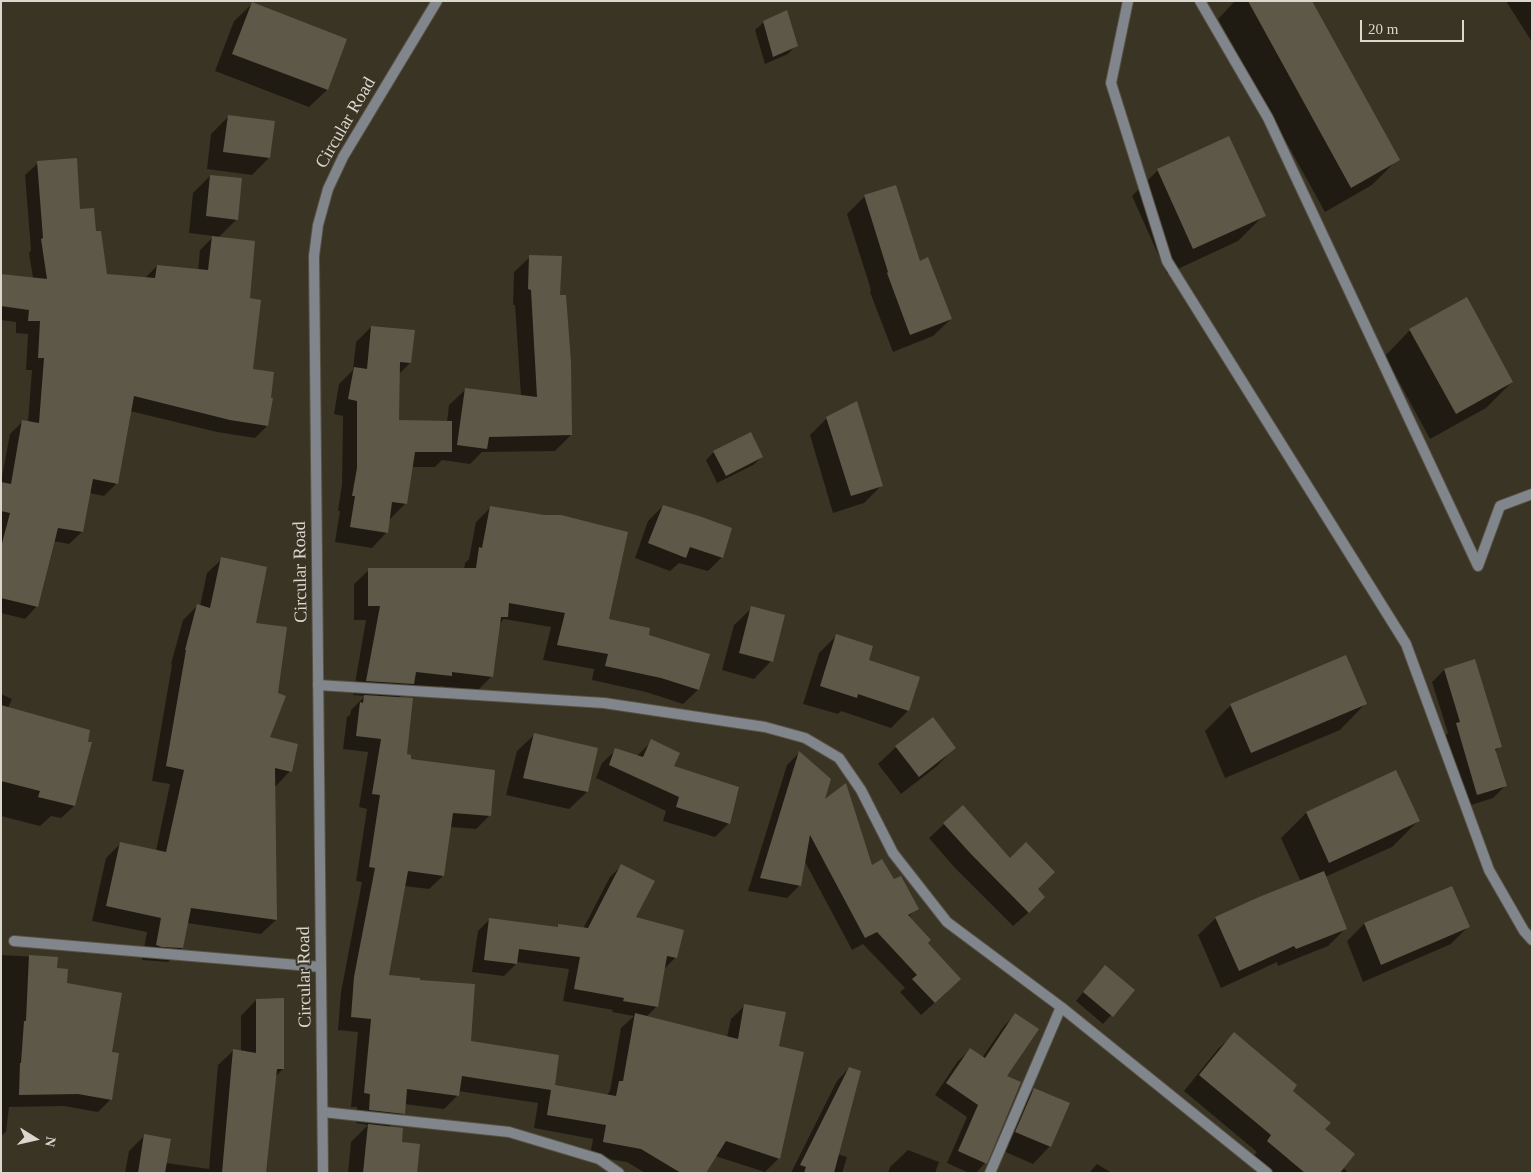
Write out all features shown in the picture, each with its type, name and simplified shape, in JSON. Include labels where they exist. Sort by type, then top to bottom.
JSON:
[{"type":"street","name":"Circular Road","points":[[323,1173],[314,256],[318,225],[328,189],[343,157],[437,1]]},
{"type":"street","points":[[1128,1],[1112,83],[1167,261],[1406,644],[1489,870],[1524,931],[1532,940]]},
{"type":"street","points":[[1200,1],[1268,118],[1478,566],[1500,506],[1532,494]]},
{"type":"street","points":[[318,685],[604,703],[765,727],[805,738],[839,758],[861,790],[893,853],[947,922],[1061,1007],[1267,1173]]},
{"type":"street","points":[[14,941],[321,967]]},
{"type":"street","points":[[990,1173],[1061,1007]]},
{"type":"street","points":[[323,1112],[509,1132],[599,1159],[619,1173]]},
{"type":"building","points":[[1248,1],[1312,1],[1400,160],[1351,188]]},
{"type":"building","points":[[252,2],[347,39],[328,90],[232,54]]},
{"type":"building","points":[[787,10],[798,46],[773,57],[763,21]]},
{"type":"building","points":[[228,115],[275,121],[270,158],[223,152]]},
{"type":"building","points":[[1229,136],[1266,216],[1193,249],[1157,169]]},
{"type":"building","points":[[77,158],[80,209],[94,208],[96,231],[101,231],[107,274],[155,278],[157,265],[208,270],[212,236],[255,241],[250,298],[261,300],[253,369],[274,372],[271,398],[273,398],[268,426],[230,420],[134,396],[118,484],[93,479],[83,532],[58,528],[38,607],[1,598],[1,547],[10,513],[1,511],[1,482],[11,484],[22,420],[39,423],[44,358],[38,358],[40,321],[28,321],[29,310],[1,306],[1,274],[47,279],[41,239],[43,238],[37,161]]},
{"type":"building","points":[[210,175],[242,178],[238,220],[206,216]]},
{"type":"building","points":[[896,185],[920,261],[928,257],[952,319],[910,335],[887,273],[864,195]]},
{"type":"building","points":[[529,255],[562,256],[560,295],[566,295],[571,362],[572,435],[489,437],[487,449],[457,445],[465,388],[537,397],[531,290],[528,289]]},
{"type":"building","points":[[1467,297],[1513,382],[1456,414],[1409,329]]},
{"type":"building","points":[[371,326],[415,330],[411,363],[400,362],[399,420],[452,421],[452,452],[415,452],[407,504],[392,502],[388,533],[350,527],[355,496],[352,496],[357,468],[357,401],[348,399],[354,367],[367,369]]},
{"type":"building","points":[[857,401],[883,486],[851,496],[826,417]]},
{"type":"building","points":[[751,432],[763,457],[726,476],[713,451]]},
{"type":"building","points":[[663,505],[732,528],[723,558],[690,547],[686,558],[648,543]]},
{"type":"building","points":[[490,506],[544,515],[561,515],[628,532],[609,619],[650,628],[649,635],[710,654],[699,690],[661,678],[605,666],[608,654],[557,645],[565,613],[509,603],[508,617],[501,617],[493,677],[452,672],[452,676],[416,672],[414,684],[366,681],[380,606],[368,606],[368,568],[476,568],[479,547],[482,548]]},
{"type":"building","points":[[221,557],[267,567],[256,623],[287,627],[278,693],[286,696],[270,737],[298,744],[292,772],[275,768],[277,920],[191,908],[183,948],[162,947],[156,945],[161,918],[106,906],[120,842],[166,852],[184,770],[166,766],[185,650],[197,604],[210,608]]},
{"type":"building","points":[[751,606],[785,615],[773,662],[739,653]]},
{"type":"building","points":[[836,634],[873,646],[869,660],[920,677],[909,711],[858,694],[857,698],[820,686]]},
{"type":"building","points":[[1346,655],[1367,704],[1251,753],[1230,704]]},
{"type":"building","points":[[1475,659],[1502,747],[1495,749],[1507,786],[1477,795],[1456,723],[1460,722],[1444,669]]},
{"type":"building","points":[[364,695],[413,698],[407,754],[411,755],[411,759],[495,770],[491,816],[453,813],[444,876],[408,871],[389,975],[420,978],[420,980],[475,984],[471,1041],[559,1055],[555,1085],[616,1096],[619,1081],[623,1081],[635,1013],[738,1039],[744,1004],[786,1012],[779,1046],[804,1052],[780,1159],[726,1141],[706,1173],[681,1173],[641,1149],[603,1142],[606,1125],[547,1115],[551,1090],[462,1076],[459,1096],[407,1089],[405,1114],[369,1110],[370,1094],[364,1093],[371,1019],[351,1017],[354,977],[375,868],[369,867],[380,795],[372,794],[381,739],[356,736],[360,702],[363,703]]},
{"type":"building","points":[[1,705],[90,730],[88,742],[92,742],[75,806],[38,797],[40,791],[1,781]]},
{"type":"building","points":[[933,717],[956,748],[919,777],[895,746]]},
{"type":"building","points":[[534,733],[598,748],[588,792],[523,778]]},
{"type":"building","points":[[651,739],[680,753],[674,766],[739,787],[730,824],[676,807],[679,797],[609,765],[615,748],[643,757]]},
{"type":"building","points":[[799,751],[831,779],[825,799],[846,783],[872,865],[882,859],[894,879],[901,876],[919,909],[908,915],[931,940],[928,943],[961,979],[935,1003],[912,979],[917,975],[877,932],[865,938],[810,835],[801,886],[760,878]]},
{"type":"building","points":[[1396,770],[1420,821],[1329,863],[1306,812]]},
{"type":"building","points":[[963,805],[1010,858],[1026,842],[1055,872],[1038,889],[1045,897],[1029,913],[943,823]]},
{"type":"building","points":[[621,864],[655,881],[636,917],[684,930],[677,958],[667,956],[658,1007],[623,1001],[624,998],[574,989],[580,957],[519,949],[517,964],[484,960],[489,918],[558,927],[558,924],[588,928]]},
{"type":"building","points":[[1324,871],[1347,929],[1296,949],[1294,946],[1239,971],[1215,917]]},
{"type":"building","points":[[1452,886],[1470,927],[1381,965],[1364,923]]},
{"type":"building","points":[[29,955],[58,957],[57,968],[68,969],[67,983],[122,993],[112,1052],[119,1053],[112,1100],[78,1094],[19,1095],[20,1063],[24,1021],[26,1021]]},
{"type":"building","points":[[1105,965],[1135,990],[1113,1017],[1083,992]]},
{"type":"building","points":[[284,998],[284,1069],[277,1069],[266,1173],[222,1173],[233,1049],[256,1053],[256,999]]},
{"type":"building","points":[[1015,1013],[1039,1029],[1007,1076],[1021,1082],[987,1164],[958,1151],[978,1105],[946,1083],[970,1048],[985,1058]]},
{"type":"building","points":[[1234,1032],[1297,1085],[1293,1091],[1331,1123],[1325,1129],[1355,1154],[1340,1173],[1305,1173],[1267,1141],[1271,1135],[1199,1075]]},
{"type":"building","points":[[849,1067],[861,1071],[834,1173],[804,1173],[806,1167],[800,1165]]},
{"type":"building","points":[[1034,1088],[1070,1103],[1051,1147],[1015,1132]]},
{"type":"building","points":[[368,1124],[403,1128],[402,1142],[420,1144],[417,1173],[363,1173]]},
{"type":"building","points":[[144,1134],[171,1139],[165,1173],[138,1173]]}]
